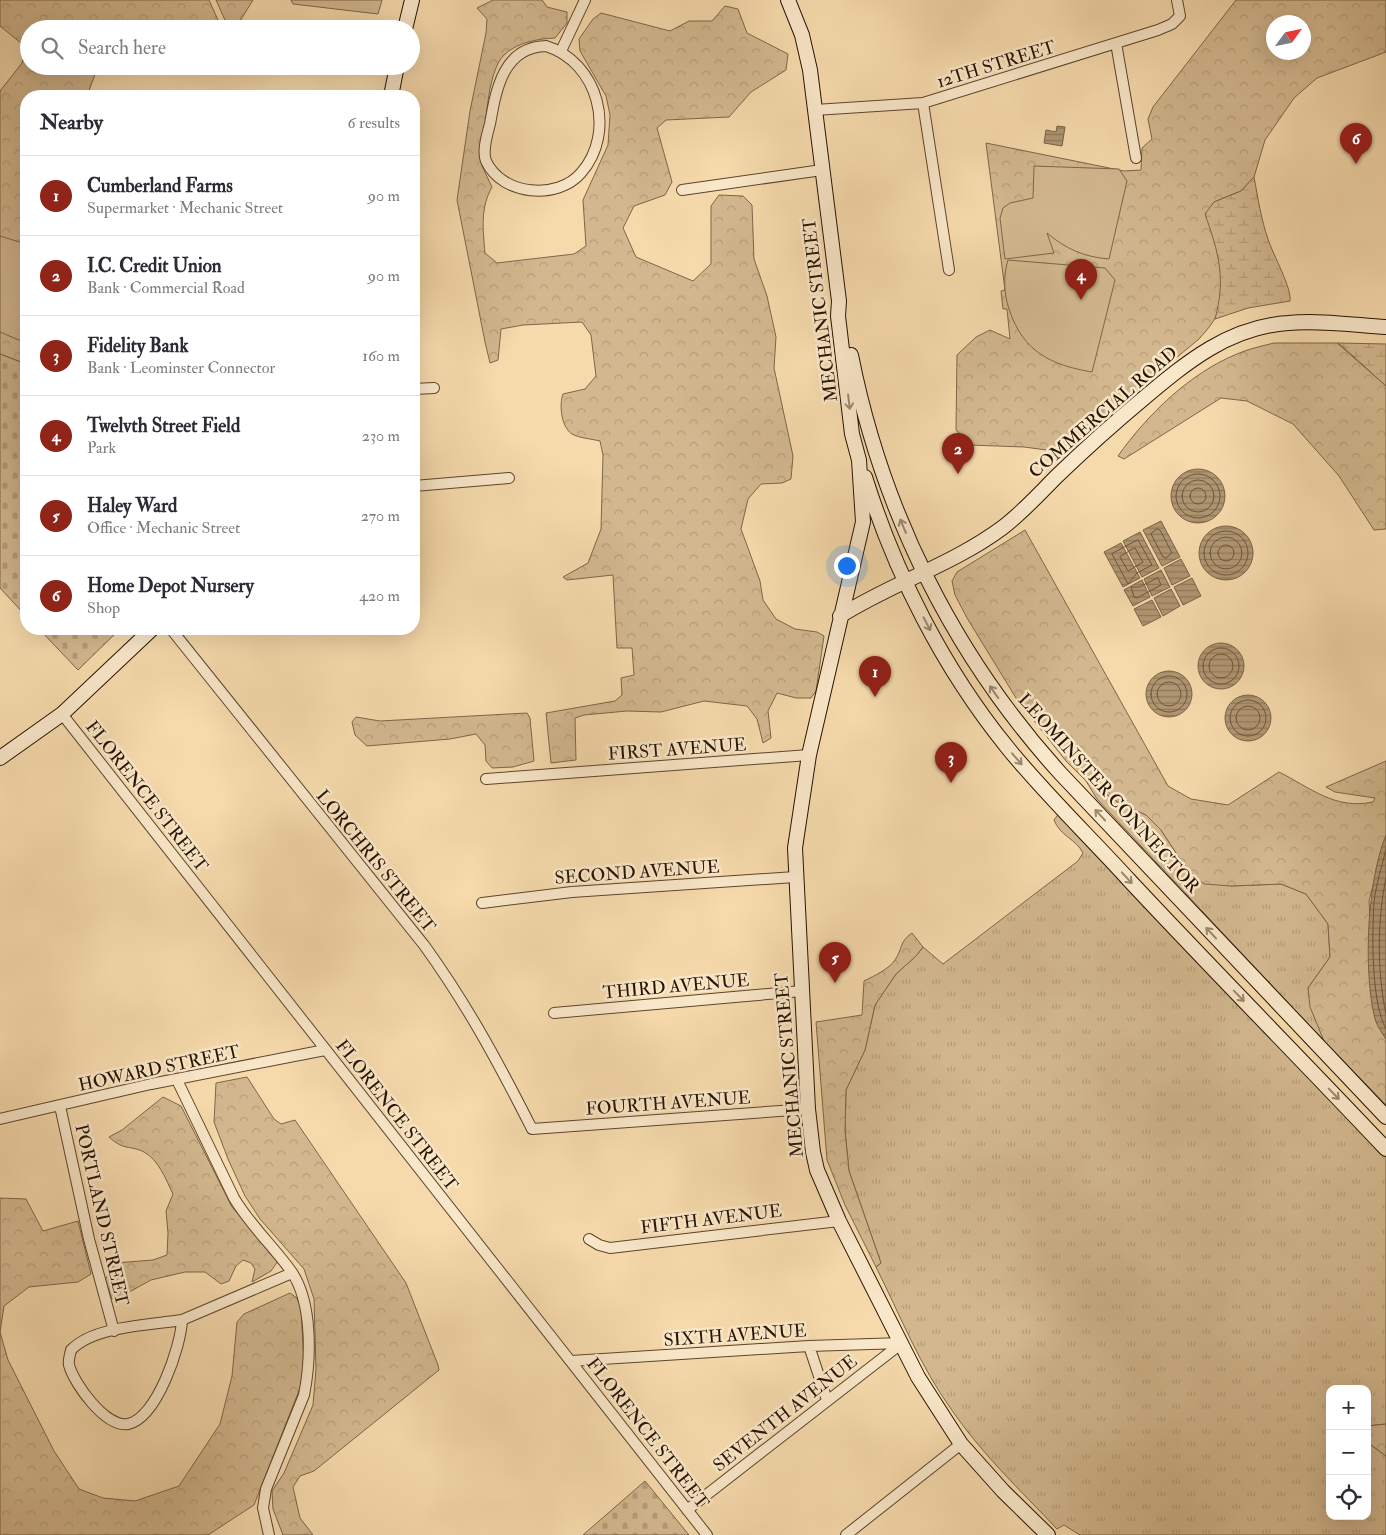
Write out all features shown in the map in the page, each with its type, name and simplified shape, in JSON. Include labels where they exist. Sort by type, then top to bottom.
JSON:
[{"type":"main road","points":[[407,20],[412,0]]},
{"type":"main road","name":"MECHANIC STREET","points":[[788,0],[807,52],[839,301],[838,316],[852,434],[859,460],[862,529],[840,616],[810,755],[797,827],[795,877],[808,1109],[813,1152],[817,1170],[839,1221],[918,1377],[961,1444],[1048,1535]]},
{"type":"main road","points":[[392,90],[395,75]]},
{"type":"main road","name":"LEOMINSTER CONNECTOR","points":[[839,301],[844,316],[864,412],[884,479],[922,571],[965,649],[1024,732],[1386,1117]]},
{"type":"main road","name":"COMMERCIAL ROAD","points":[[922,571],[956,557],[1004,527],[1115,422],[1179,369],[1202,352],[1226,338],[1257,328],[1288,322],[1386,327]]},
{"type":"main road","points":[[859,460],[870,493],[905,580],[958,679],[1006,746],[1181,936],[1386,1149]]},
{"type":"main road","points":[[840,616],[872,596],[922,571]]},
{"type":"main road","points":[[0,758],[62,714],[146,635]]},
{"type":"street","points":[[562,51],[584,0]]},
{"type":"street","name":"12TH STREET","points":[[815,110],[923,103],[1158,30],[1180,18],[1177,0]]},
{"type":"street","points":[[1116,43],[1136,158]]},
{"type":"street","points":[[546,46],[562,51],[588,80],[596,93],[600,128],[595,147],[580,174],[569,183],[556,190],[543,192],[522,188],[505,181],[492,170],[486,160],[485,151],[495,96],[502,75],[510,61],[523,51],[546,46]]},
{"type":"street","points":[[923,103],[950,270]]},
{"type":"street","points":[[682,190],[822,170]]},
{"type":"street","points":[[420,389],[434,388]]},
{"type":"street","points":[[420,485],[509,478]]},
{"type":"street","name":"LORCHRIS STREET","points":[[176,635],[424,945],[451,982],[487,1040],[532,1129]]},
{"type":"street","name":"FLORENCE STREET","points":[[62,714],[707,1535]]},
{"type":"street","name":"FIRST AVENUE","points":[[486,779],[810,755]]},
{"type":"street","name":"SECOND AVENUE","points":[[482,903],[572,892],[795,877]]},
{"type":"street","name":"THIRD AVENUE","points":[[554,1014],[802,991]]},
{"type":"street","name":"HOWARD STREET","points":[[0,1119],[325,1050]]},
{"type":"street","points":[[177,1080],[227,1185],[244,1214],[292,1273],[306,1308],[307,1382],[304,1395],[266,1490],[263,1508],[269,1535]]},
{"type":"street","name":"PORTLAND STREET","points":[[60,1106],[89,1239],[114,1331]]},
{"type":"street","name":"FOURTH AVENUE","points":[[532,1129],[808,1109]]},
{"type":"street","name":"FIFTH AVENUE","points":[[589,1239],[599,1245],[610,1248],[839,1221]]},
{"type":"street","points":[[182,1320],[182,1337],[163,1385],[142,1418],[128,1424],[112,1421],[99,1410],[79,1384],[68,1362],[71,1350],[78,1343],[94,1336],[114,1331],[182,1320],[292,1273]]},
{"type":"street","name":"SIXTH AVENUE","points":[[571,1361],[809,1346],[902,1343]]},
{"type":"street","name":"SEVENTH AVENUE","points":[[688,1510],[902,1343]]},
{"type":"street","points":[[809,1346],[827,1400]]},
{"type":"street","points":[[846,1535],[961,1444]]},
{"type":"green space","points":[[0,0],[209,0],[218,20],[20,20],[20,42],[0,26]]},
{"type":"green space","points":[[216,0],[253,0],[241,20],[225,20]]},
{"type":"green space","points":[[291,0],[382,0],[378,14],[293,4]]},
{"type":"green space","points":[[493,0],[542,0],[547,7],[567,12],[567,23],[555,38],[535,40],[522,44],[504,55],[498,63],[490,88],[482,166],[492,187],[484,211],[483,228],[485,253],[497,263],[574,254],[586,246],[583,200],[608,145],[610,115],[606,96],[580,51],[579,39],[593,19],[601,13],[670,31],[689,21],[712,21],[725,6],[738,9],[747,33],[788,54],[786,70],[751,92],[729,117],[666,120],[657,128],[672,182],[665,195],[634,206],[623,228],[636,257],[693,281],[711,264],[711,206],[719,195],[743,196],[752,205],[754,259],[767,296],[776,337],[774,368],[793,456],[791,479],[782,483],[761,484],[748,499],[741,529],[760,581],[763,600],[776,619],[795,629],[817,632],[824,636],[816,691],[811,698],[796,698],[777,693],[768,711],[771,738],[763,743],[757,719],[747,706],[704,701],[661,712],[627,711],[584,715],[575,718],[576,760],[551,763],[546,713],[615,701],[622,695],[621,678],[634,675],[632,648],[617,648],[613,575],[567,580],[563,577],[588,563],[601,529],[603,455],[600,441],[572,434],[568,431],[563,421],[561,409],[563,394],[585,389],[596,376],[591,335],[582,322],[523,325],[501,329],[498,360],[490,363],[485,342],[457,200],[470,111],[486,33],[487,19],[477,8]]},
{"type":"green space","points":[[1236,0],[1386,0],[1386,52],[1317,78],[1294,98],[1265,140],[1254,177],[1241,191],[1214,202],[1206,214],[1221,267],[1222,295],[1220,308],[1214,320],[1199,339],[1062,452],[1024,447],[969,445],[956,430],[957,355],[976,337],[990,330],[1010,339],[1007,309],[1003,309],[1001,291],[1005,290],[986,143],[1124,171],[1141,170],[1142,148],[1152,139],[1148,119],[1153,107]]},
{"type":"green space","points":[[20,66],[20,75],[95,75],[89,90],[20,90],[20,362],[0,354],[0,91]]},
{"type":"green space","points":[[1034,166],[1119,169],[1127,181],[1109,259],[1076,251],[1061,244],[1047,233],[1054,253],[1005,259],[1000,218],[1003,208],[1010,203],[1033,198]]},
{"type":"green space","points":[[1254,177],[1270,246],[1288,288],[1290,301],[1248,308],[1215,319],[1220,291],[1219,266],[1205,214],[1214,202],[1241,191]]},
{"type":"green space","points":[[0,236],[20,242],[20,340],[0,332]]},
{"type":"green space","points":[[1008,260],[1105,268],[1115,280],[1092,372],[1051,360],[1040,354],[1022,336],[1015,324],[1006,297],[1005,279]]},
{"type":"green space","points":[[1274,343],[1337,343],[1386,386],[1386,529],[1374,530],[1339,476],[1293,424],[1247,401],[1221,398],[1124,459],[1118,456],[1142,425],[1186,384],[1220,362],[1237,354]]},
{"type":"green space","points":[[1337,343],[1386,344],[1386,386],[1342,346]]},
{"type":"green space","points":[[0,354],[20,362],[20,610],[0,588]]},
{"type":"green space","points":[[1025,530],[1168,786],[1191,799],[1228,805],[1279,772],[1324,796],[1347,803],[1359,804],[1373,802],[1375,798],[1335,792],[1326,787],[1386,761],[1386,835],[1369,901],[1376,1021],[1386,1039],[1386,1105],[1324,1041],[1310,1007],[1308,988],[1330,957],[1328,924],[1306,894],[1281,884],[1231,886],[1204,884],[1188,871],[1161,830],[1146,815],[1118,802],[1086,781],[1066,761],[1016,698],[967,618],[955,595],[952,581],[957,572]]},
{"type":"green space","points":[[45,635],[114,635],[78,670]]},
{"type":"green space","points":[[527,713],[530,718],[534,761],[513,767],[492,768],[486,761],[485,745],[476,734],[450,739],[367,746],[355,735],[352,722],[356,717],[380,721]]},
{"type":"green space","points":[[1086,781],[1118,802],[1146,815],[1161,830],[1188,871],[1231,886],[1281,884],[1306,894],[1328,924],[1330,957],[1308,988],[1324,1041],[1097,799]]},
{"type":"green space","points":[[1060,812],[1386,1157],[1386,1424],[1371,1426],[1371,1385],[1326,1385],[1326,1520],[1371,1520],[1371,1445],[1386,1456],[1386,1535],[1080,1535],[1064,1525],[1057,1529],[988,1456],[951,1409],[920,1358],[876,1267],[881,1263],[849,1171],[845,1131],[846,1090],[865,1050],[875,1005],[896,974],[923,947],[943,964],[1078,861],[1083,853],[1060,830],[1054,820]]},
{"type":"green space","points":[[912,933],[923,947],[896,974],[875,1005],[865,1050],[846,1090],[845,1131],[849,1171],[881,1263],[876,1267],[845,1205],[827,1160],[816,1022],[862,1015],[864,981],[881,972],[892,963],[903,942]]},
{"type":"green space","points":[[247,1077],[274,1119],[281,1124],[295,1120],[406,1283],[439,1370],[314,1471],[300,1476],[293,1487],[300,1518],[313,1535],[283,1535],[273,1509],[272,1491],[284,1473],[313,1405],[316,1369],[314,1299],[304,1269],[260,1219],[245,1196],[214,1122],[216,1083]]},
{"type":"green space","points":[[163,1097],[181,1106],[232,1207],[278,1261],[271,1271],[252,1282],[255,1269],[251,1263],[243,1260],[236,1266],[229,1281],[221,1284],[205,1272],[185,1272],[151,1280],[122,1296],[112,1299],[105,1280],[115,1263],[153,1260],[167,1255],[166,1211],[173,1194],[162,1171],[154,1160],[144,1152],[123,1146],[109,1137],[122,1130]]},
{"type":"green space","points":[[0,1198],[26,1199],[43,1231],[78,1221],[91,1274],[78,1282],[29,1287],[4,1306],[0,1332]]},
{"type":"green space","points":[[290,1293],[297,1298],[301,1309],[304,1363],[300,1388],[254,1505],[208,1535],[0,1535],[0,1332],[8,1360],[54,1451],[79,1489],[103,1498],[135,1501],[179,1486],[220,1424],[232,1376],[237,1322],[244,1314]]},
{"type":"green space","points":[[1386,1424],[1386,1456],[1371,1445],[1371,1426]]},
{"type":"green space","points":[[645,1481],[689,1535],[583,1535]]},
{"type":"water","points":[[1057,126],[1065,127],[1062,146],[1044,143],[1046,130],[1056,132]]},
{"type":"water","points":[[1193,469],[1203,469],[1217,477],[1223,486],[1225,496],[1223,506],[1217,515],[1203,523],[1193,523],[1183,518],[1176,511],[1171,501],[1171,491],[1176,481],[1183,474]]},
{"type":"water","points":[[1161,521],[1180,557],[1162,566],[1143,530]]},
{"type":"water","points":[[1221,526],[1231,526],[1245,534],[1251,543],[1253,553],[1251,563],[1245,572],[1231,580],[1221,580],[1211,575],[1204,568],[1199,558],[1199,548],[1204,538],[1211,531]]},
{"type":"water","points":[[1140,532],[1159,568],[1142,577],[1123,541]]},
{"type":"water","points":[[1121,543],[1140,578],[1123,587],[1104,552]]},
{"type":"water","points":[[1181,559],[1190,576],[1172,585],[1164,568]]},
{"type":"water","points":[[1161,570],[1170,587],[1152,596],[1144,579]]},
{"type":"water","points":[[1192,578],[1201,596],[1183,605],[1174,587]]},
{"type":"water","points":[[1142,580],[1150,597],[1133,606],[1124,590]]},
{"type":"water","points":[[1171,589],[1180,606],[1163,616],[1154,598]]},
{"type":"water","points":[[1152,600],[1161,617],[1143,626],[1134,609]]},
{"type":"water","points":[[1216,643],[1226,643],[1238,649],[1243,657],[1243,675],[1238,683],[1230,688],[1216,689],[1208,686],[1201,679],[1198,671],[1198,661],[1201,653],[1208,646]]},
{"type":"water","points":[[1164,671],[1174,671],[1186,677],[1191,685],[1191,703],[1186,711],[1178,716],[1164,717],[1156,714],[1149,707],[1146,699],[1146,689],[1149,681],[1156,674]]},
{"type":"water","points":[[1243,695],[1253,695],[1265,701],[1270,709],[1270,727],[1265,735],[1257,740],[1243,741],[1235,738],[1228,731],[1225,723],[1225,713],[1228,705],[1235,698]]},
{"type":"water","points":[[1386,835],[1386,1039],[1375,1019],[1371,999],[1368,952],[1371,901],[1380,854]]},
{"type":"place","name":"Home Depot Nursery","points":[[1356,164]]},
{"type":"place","name":"Twelvth Street Field","points":[[1081,300]]},
{"type":"place","name":"I.C. Credit Union","points":[[958,474]]},
{"type":"place","name":"Cumberland Farms","points":[[875,697]]},
{"type":"place","name":"Fidelity Bank","points":[[951,783]]},
{"type":"place","name":"Haley Ward","points":[[835,983]]}]
